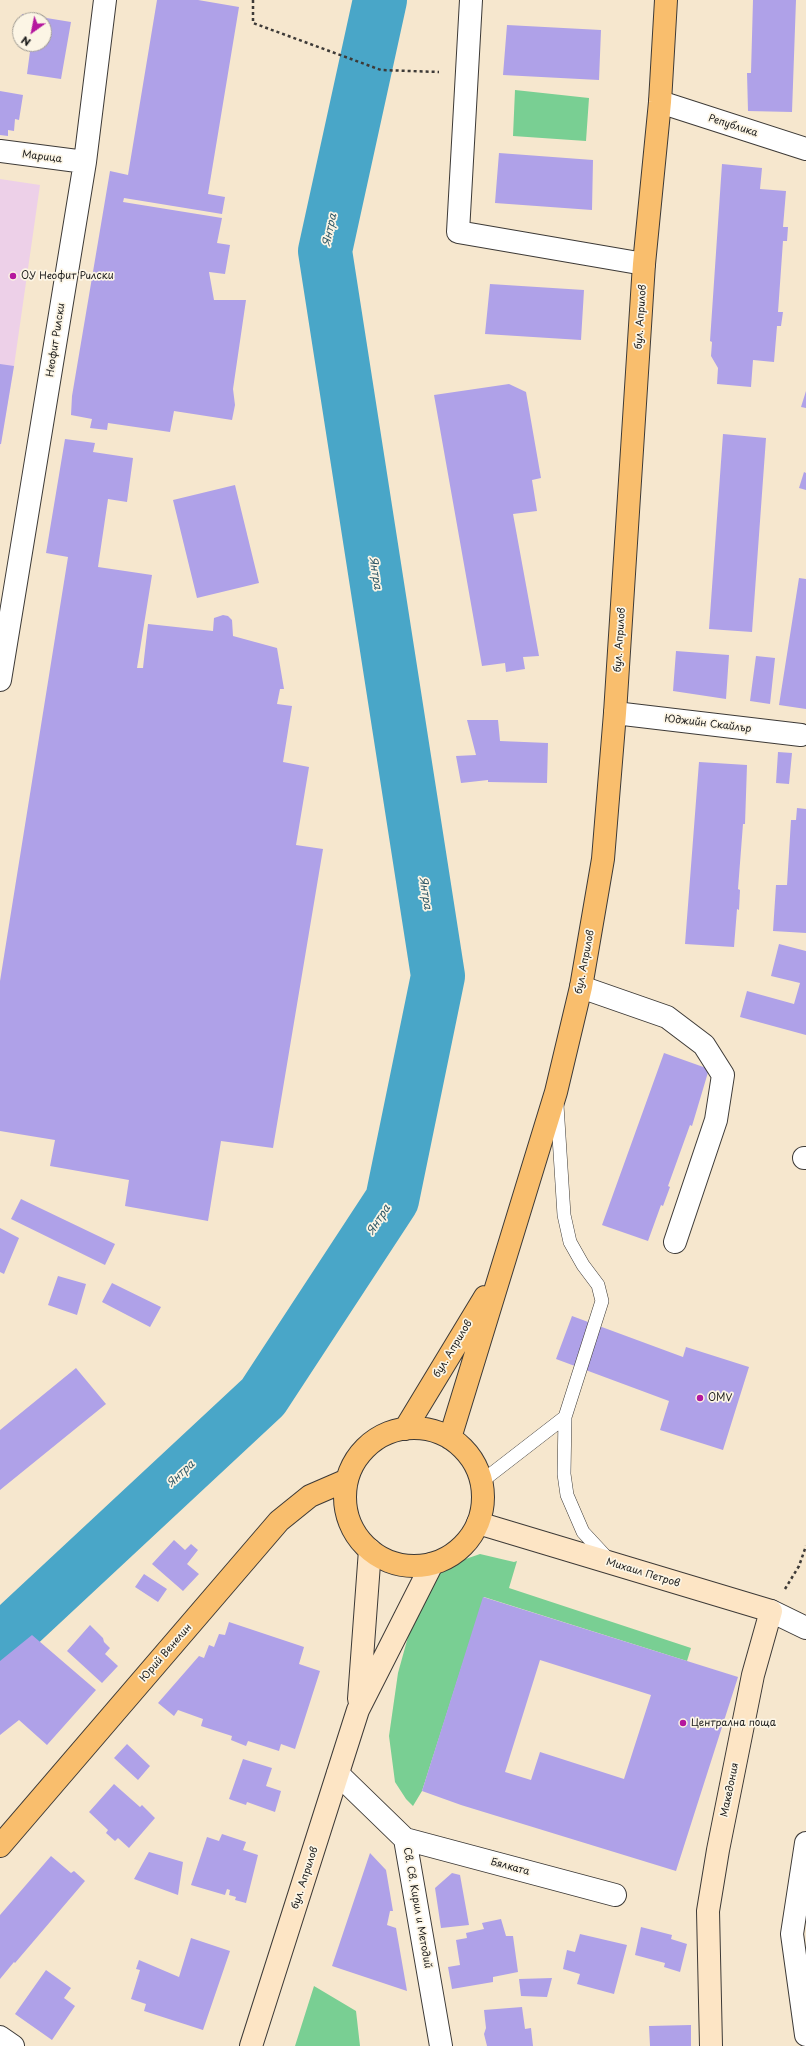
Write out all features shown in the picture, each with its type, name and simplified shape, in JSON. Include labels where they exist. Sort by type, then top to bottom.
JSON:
[{"type":"main road","name":"бул. Априлов","points":[[450,1438],[556,1092],[581,987],[603,859],[615,713],[644,264],[660,102],[666,0]]},
{"type":"main road","name":"бул. Априлов","points":[[405,1429],[502,1268]]},
{"type":"main road","points":[[405,1429],[428,1430],[450,1438],[470,1457],[482,1482],[483,1503],[478,1523],[467,1542],[460,1549],[442,1560],[421,1566],[399,1565],[379,1557],[370,1550],[355,1533],[350,1523],[345,1501],[347,1480],[355,1461],[368,1445],[385,1434],[405,1429]]},
{"type":"main road","name":"Юрий Венелин","points":[[0,1846],[279,1521],[310,1496],[347,1480]]},
{"type":"main road","name":"Михаил Петров","points":[[478,1523],[771,1611]]},
{"type":"main road","name":"бул. Априлов","points":[[358,1710],[370,1550]]},
{"type":"main road","name":"бул. Априлов","points":[[251,2046],[358,1710],[432,1564]]},
{"type":"main road","name":"Македония","points":[[711,2046],[708,1910],[718,1850],[753,1675],[771,1611]]},
{"type":"street","name":"Неофит Рилски","points":[[0,680],[85,162],[105,0]]},
{"type":"street","points":[[471,0],[458,232],[644,264]]},
{"type":"street","name":"Република","points":[[660,102],[806,149]]},
{"type":"street","name":"Марица","points":[[0,152],[85,162]]},
{"type":"street","name":"Юджийн Скайлър","points":[[615,713],[801,735]]},
{"type":"street","points":[[581,987],[667,1017],[704,1045],[723,1076],[716,1120],[675,1242]]},
{"type":"street","name":"Михаил Петров","points":[[771,1611],[806,1628]]},
{"type":"street","name":"Св. Св. Кирил и Методий","points":[[338,1774],[405,1839],[441,2046]]},
{"type":"street","name":"Бялката","points":[[405,1839],[615,1894]]},
{"type":"street","points":[[806,1843],[792,1934],[806,2035]]},
{"type":"street","points":[[0,2037],[13,2046]]},
{"type":"lane","points":[[556,1092],[564,1215],[567,1229],[570,1242],[583,1265],[598,1284],[602,1301],[565,1417],[564,1474],[567,1495],[583,1532],[613,1564]]},
{"type":"lane","points":[[482,1482],[565,1417]]},
{"type":"path","points":[[253,0],[253,23],[381,70],[467,74]]},
{"type":"path","points":[[771,1611],[799,1566],[806,1546]]},
{"type":"shaded area","name":"ОУ Неофит Рилски","points":[[0,179],[40,185],[14,366],[0,448]]},
{"type":"green space","points":[[515,90],[589,98],[586,141],[513,136]]},
{"type":"green space","points":[[480,1554],[514,1562],[517,1561],[509,1588],[691,1648],[687,1661],[484,1597],[422,1791],[413,1806],[406,1799],[395,1782],[389,1736],[398,1673],[411,1626],[433,1575],[457,1562]]},
{"type":"green space","points":[[314,1986],[356,2011],[360,2046],[295,2046]]},
{"type":"building","points":[[157,0],[198,0],[239,7],[208,194],[225,197],[222,214],[124,198],[123,202],[222,218],[217,243],[230,245],[225,274],[209,272],[214,300],[246,300],[233,389],[235,405],[232,420],[174,411],[170,432],[108,423],[107,430],[90,428],[92,419],[71,415],[72,396],[110,171],[128,175]]},
{"type":"building","points":[[753,0],[796,0],[792,112],[748,111],[747,73],[751,73]]},
{"type":"building","points":[[52,19],[71,22],[61,79],[27,74],[30,52],[52,52]]},
{"type":"building","points":[[507,25],[601,30],[599,80],[503,75]]},
{"type":"building","points":[[0,91],[23,95],[19,120],[15,119],[14,131],[8,130],[8,136],[0,135]]},
{"type":"building","points":[[499,153],[593,160],[592,210],[495,203]]},
{"type":"building","points":[[722,164],[762,168],[760,189],[786,191],[783,227],[788,227],[787,241],[783,241],[778,312],[783,312],[781,326],[777,326],[774,362],[753,360],[751,387],[717,384],[718,368],[711,356],[712,342],[710,341]]},
{"type":"building","points":[[490,284],[584,290],[581,340],[485,334]]},
{"type":"building","points":[[0,364],[14,366],[1,444],[0,444]]},
{"type":"building","points":[[509,384],[526,392],[541,478],[532,480],[537,511],[513,514],[539,656],[523,657],[525,669],[506,672],[505,663],[482,666],[434,395]]},
{"type":"building","points":[[806,391],[806,408],[801,407]]},
{"type":"building","points":[[723,434],[766,438],[752,632],[709,629]]},
{"type":"building","points":[[65,439],[95,443],[93,452],[133,458],[127,502],[108,499],[98,567],[152,575],[137,668],[143,668],[148,624],[213,631],[214,618],[223,615],[228,616],[232,620],[233,636],[277,648],[284,689],[280,689],[277,704],[292,706],[283,762],[309,767],[296,845],[323,849],[273,1148],[221,1141],[208,1221],[125,1206],[129,1180],[50,1166],[55,1140],[0,1131],[0,981],[68,557],[46,553]]},
{"type":"building","points":[[804,472],[806,473],[806,490],[799,488]]},
{"type":"building","points":[[235,485],[259,583],[197,598],[173,500]]},
{"type":"building","points":[[799,578],[806,579],[806,709],[779,705]]},
{"type":"building","points":[[676,651],[729,655],[726,699],[673,691]]},
{"type":"building","points":[[756,656],[775,658],[770,704],[750,701]]},
{"type":"building","points":[[467,720],[498,720],[500,741],[548,743],[547,783],[488,782],[488,780],[461,783],[456,756],[476,755]]},
{"type":"building","points":[[778,752],[792,753],[789,784],[776,783]]},
{"type":"building","points":[[699,762],[747,765],[745,824],[743,824],[738,889],[740,890],[739,910],[737,909],[734,947],[685,944]]},
{"type":"building","points":[[797,808],[806,809],[806,933],[773,931],[776,885],[787,885],[791,820],[796,820]]},
{"type":"building","points":[[779,944],[806,951],[806,1035],[740,1017],[747,991],[794,1004],[800,983],[771,976]]},
{"type":"building","points":[[664,1053],[709,1069],[692,1126],[690,1125],[668,1186],[670,1187],[663,1206],[661,1205],[648,1241],[602,1225]]},
{"type":"building","points":[[21,1199],[115,1244],[105,1265],[11,1219]]},
{"type":"building","points":[[0,1228],[19,1238],[4,1274],[0,1272]]},
{"type":"building","points":[[58,1276],[86,1284],[77,1315],[48,1305]]},
{"type":"building","points":[[112,1283],[161,1307],[150,1327],[102,1302]]},
{"type":"building","points":[[572,1316],[683,1357],[686,1347],[749,1367],[723,1450],[660,1430],[669,1401],[556,1359]]},
{"type":"building","points":[[76,1368],[106,1404],[0,1490],[0,1430]]},
{"type":"building","points":[[174,1540],[185,1550],[191,1544],[198,1550],[187,1564],[199,1574],[183,1591],[152,1564]]},
{"type":"building","points":[[144,1574],[167,1589],[158,1602],[135,1587]]},
{"type":"building","name":"Централна поща","points":[[483,1597],[738,1677],[676,1871],[461,1805],[422,1791]],"holes":[[[540,1660],[651,1695],[624,1779],[540,1752],[531,1780],[505,1772]]]},
{"type":"building","points":[[229,1622],[304,1647],[299,1664],[320,1671],[295,1749],[281,1744],[279,1751],[248,1741],[246,1746],[231,1740],[232,1736],[201,1726],[203,1719],[178,1710],[174,1716],[158,1703],[199,1656],[204,1658],[209,1645],[214,1647],[219,1634],[225,1635]]},
{"type":"building","points":[[90,1625],[103,1638],[104,1642],[110,1648],[105,1654],[118,1666],[102,1683],[67,1651]]},
{"type":"building","points":[[32,1635],[96,1690],[47,1745],[19,1720],[0,1735],[0,1661]]},
{"type":"building","points":[[127,1744],[150,1766],[138,1780],[114,1758]]},
{"type":"building","points":[[243,1759],[272,1768],[266,1786],[281,1791],[275,1812],[247,1802],[246,1805],[229,1799]]},
{"type":"building","points":[[114,1784],[140,1807],[142,1805],[155,1818],[129,1848],[118,1838],[115,1841],[106,1833],[108,1830],[89,1812]]},
{"type":"building","points":[[222,1834],[246,1842],[243,1850],[258,1855],[246,1903],[235,1900],[236,1897],[229,1895],[230,1890],[227,1889],[225,1895],[191,1885],[207,1837],[219,1841]]},
{"type":"building","points":[[149,1852],[183,1862],[178,1895],[134,1879]]},
{"type":"building","points":[[370,1853],[386,1870],[393,1911],[390,1911],[387,1925],[396,1928],[407,1991],[332,1966]]},
{"type":"building","points":[[51,1856],[71,1873],[74,1871],[85,1881],[0,1979],[0,1915]]},
{"type":"building","points":[[452,1873],[460,1875],[469,1925],[441,1928],[435,1888]]},
{"type":"building","points":[[501,1919],[506,1936],[513,1936],[518,1972],[493,1977],[493,1982],[452,1989],[448,1967],[460,1965],[456,1940],[467,1938],[466,1933],[484,1929],[482,1923]]},
{"type":"building","points":[[641,1927],[672,1935],[671,1939],[687,1944],[680,1972],[664,1967],[665,1963],[635,1955]]},
{"type":"building","points":[[580,1934],[627,1945],[614,1994],[577,1984],[580,1974],[563,1969],[567,1950],[575,1952]]},
{"type":"building","points":[[191,1938],[230,1951],[203,2030],[144,2011],[146,2004],[131,1999],[140,1970],[136,1969],[139,1960],[179,1977]]},
{"type":"building","points":[[46,1970],[71,1988],[64,1998],[75,2006],[52,2040],[15,2014]]},
{"type":"building","points":[[552,1978],[547,1997],[521,1996],[519,1979]]},
{"type":"building","points":[[522,2007],[525,2029],[531,2028],[533,2046],[487,2046],[484,2034],[486,2028],[484,2010]]},
{"type":"building","points":[[691,2025],[691,2046],[650,2046],[649,2026]]},
{"type":"waterway","name":"Янтра","points":[[0,1642],[263,1397],[392,1200],[438,976],[325,251],[380,0]]},
{"type":"place","name":"ОУ Неофит Рилски","points":[[13,276]]},
{"type":"place","name":"OMV","points":[[700,1398]]},
{"type":"place","name":"Централна поща","points":[[683,1723]]}]
